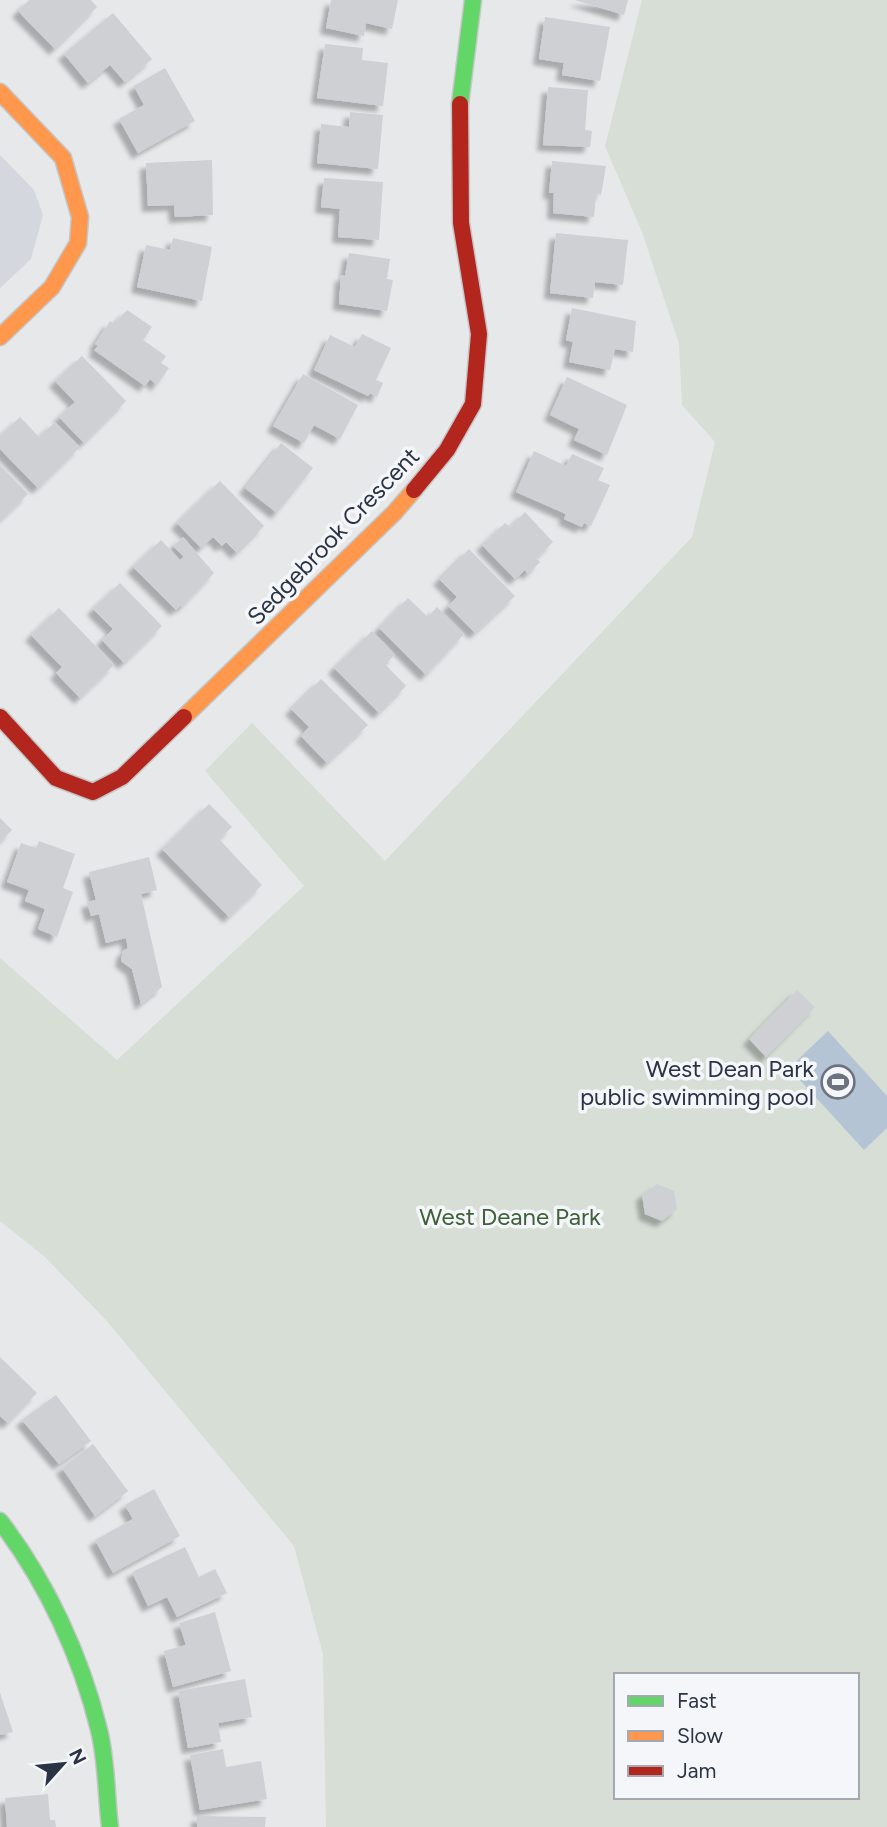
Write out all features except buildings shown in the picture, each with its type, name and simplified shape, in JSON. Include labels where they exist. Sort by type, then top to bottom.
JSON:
[{"type":"street","name":"Sedgebrook Crescent","points":[[0,717],[56,778],[93,792],[122,777],[394,513],[447,450],[474,404],[479,334],[461,223],[460,92],[473,0]]},
{"type":"street","points":[[0,92],[63,158],[80,217],[78,243],[52,286],[0,337]]},
{"type":"street","points":[[0,1521],[38,1580],[66,1635],[99,1731],[110,1827]]},
{"type":"shaded area","points":[[0,155],[34,190],[43,215],[31,259],[0,288]]},
{"type":"green space","name":"West Deane Park","points":[[642,0],[887,0],[887,1827],[326,1827],[323,1654],[294,1546],[106,1320],[45,1257],[0,1221],[0,958],[117,1060],[304,886],[205,771],[252,723],[385,861],[692,537],[715,442],[682,405],[679,344],[642,232],[605,146]]},
{"type":"water","name":"West Dean Park public swimming pool","points":[[828,1031],[887,1096],[887,1128],[864,1150],[789,1068]]},
{"type":"traffic: fast","points":[[460,104],[473,0]]},
{"type":"traffic: fast","points":[[0,1521],[47,1594],[72,1647],[102,1742],[110,1827]]},
{"type":"traffic: slow","points":[[0,92],[63,158],[80,217],[78,243],[52,287],[0,337]]},
{"type":"traffic: slow","points":[[184,717],[394,513],[414,490]]},
{"type":"traffic: jam","points":[[414,490],[447,450],[473,404],[479,334],[461,223],[460,104]]},
{"type":"traffic: jam","points":[[0,717],[56,778],[93,792],[122,777],[184,717]]},
{"type":"place","name":"West Dean Park public swimming pool","points":[[838,1082]]}]
